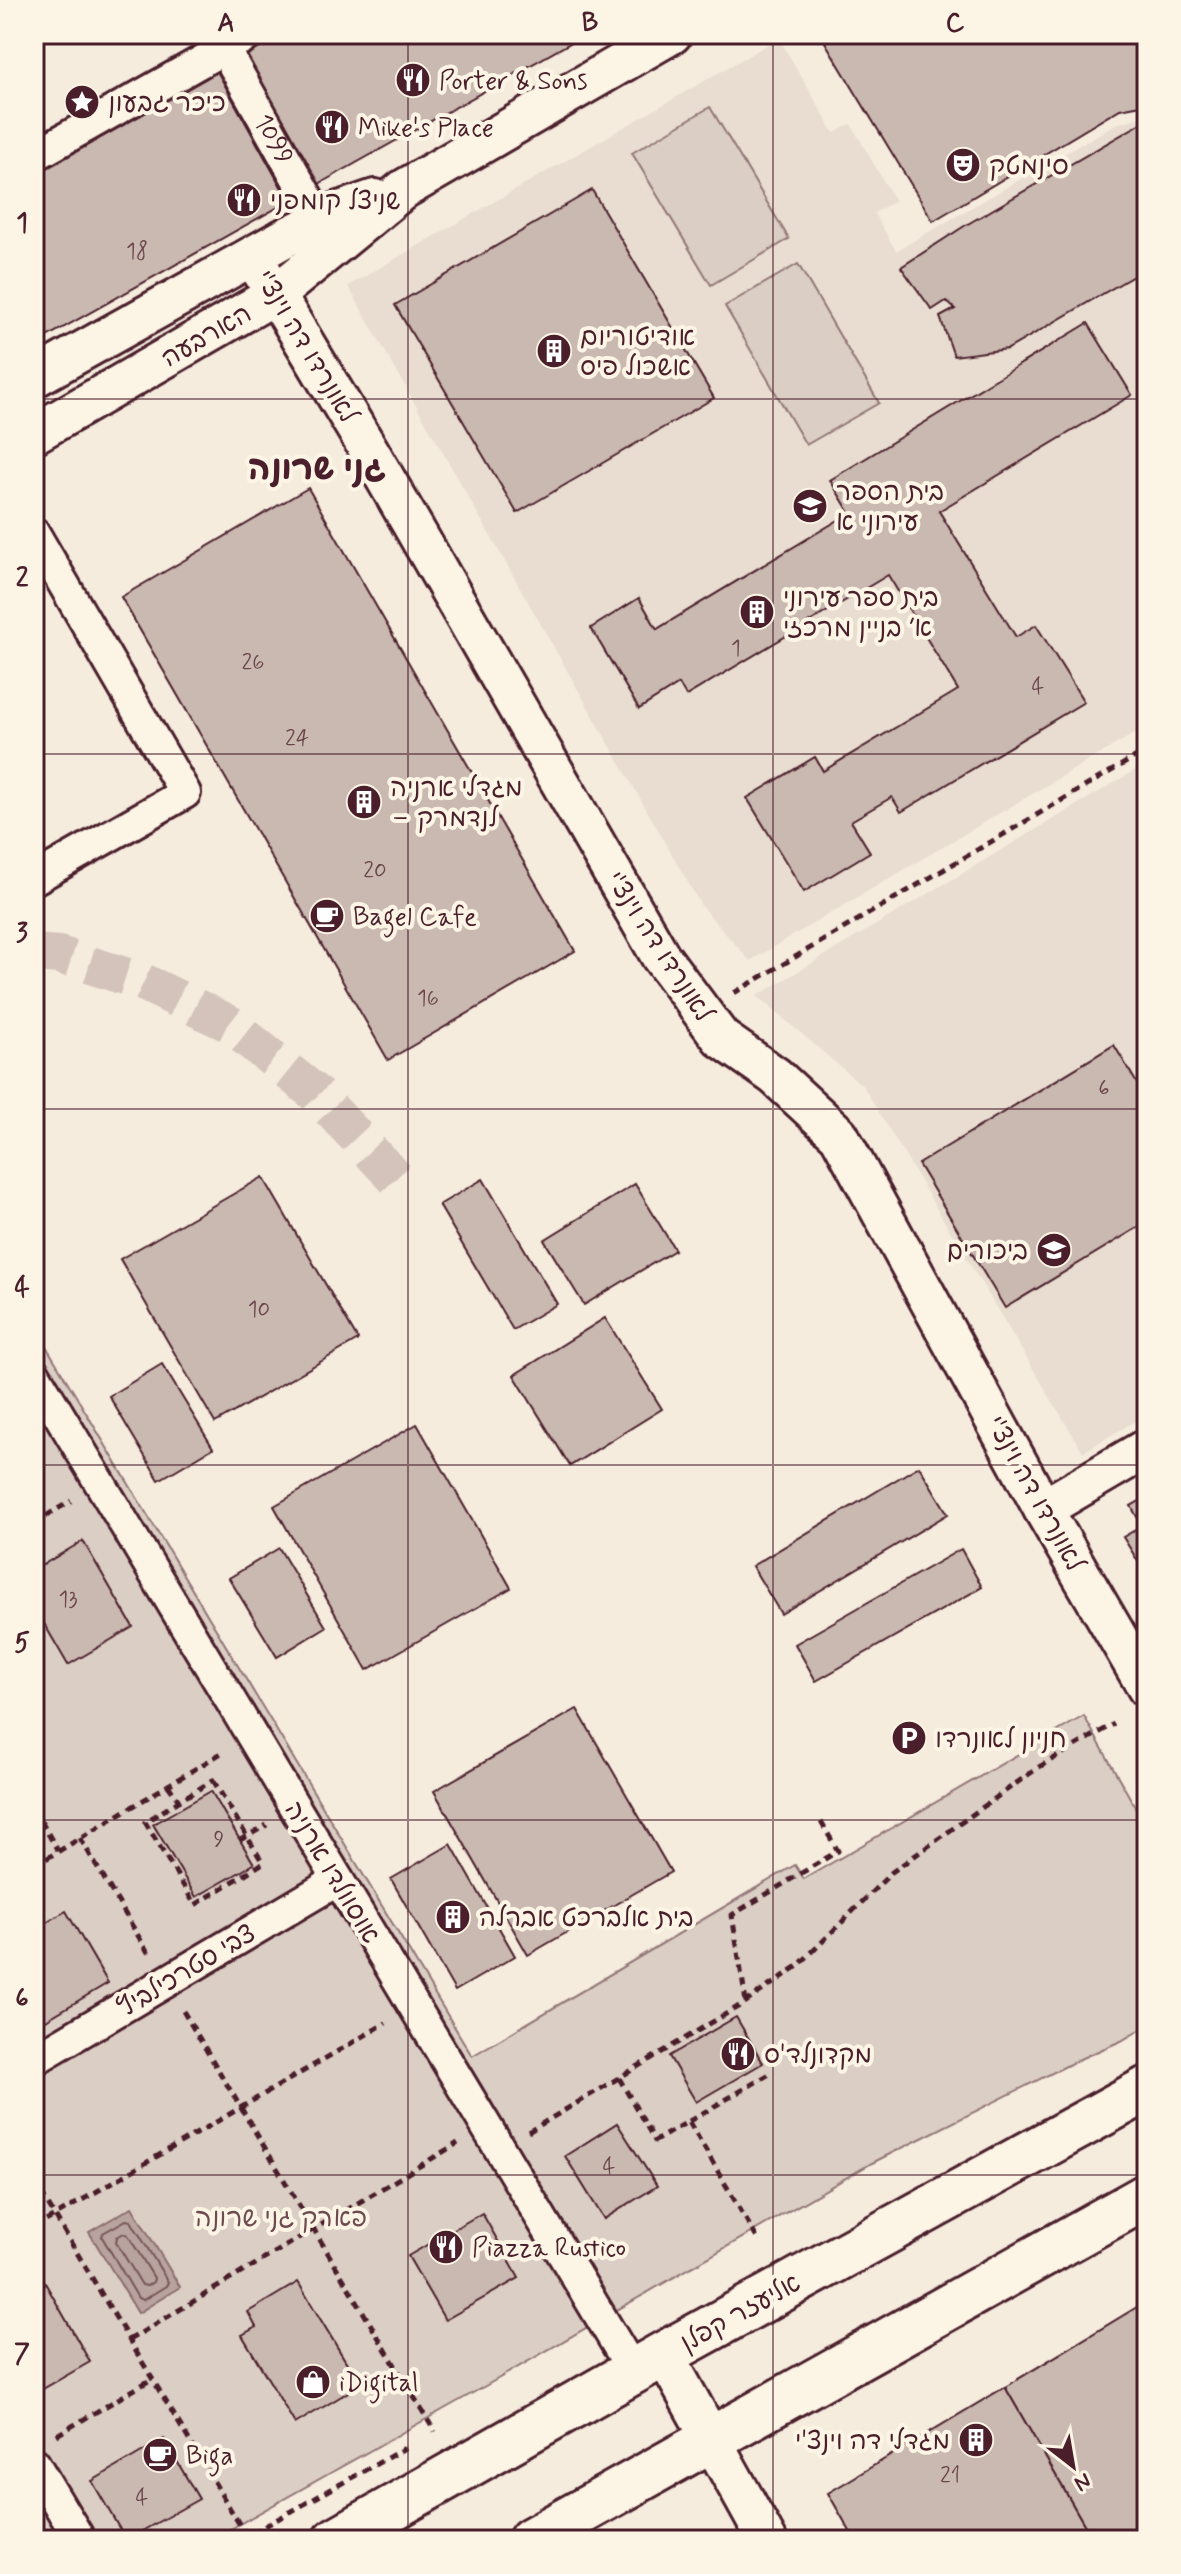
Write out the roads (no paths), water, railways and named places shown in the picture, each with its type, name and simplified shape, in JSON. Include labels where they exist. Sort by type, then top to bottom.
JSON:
[{"type":"main road","name":"אליעזר קפלן","points":[[336,2540],[648,2363],[1147,2089]]},
{"type":"main road","points":[[531,2540],[1147,2196]]},
{"type":"street","name":"הארבעה","points":[[34,434],[276,294],[404,189],[672,34]]},
{"type":"street","points":[[34,156],[230,39]]},
{"type":"street","name":"1099","points":[[230,39],[309,200]]},
{"type":"street","name":"הארבעה","points":[[34,378],[337,212],[404,189]]},
{"type":"street","name":"לאונרדו דה וינצ'י","points":[[253,257],[340,401],[661,957],[721,1038],[775,1076],[839,1135],[1043,1509],[1147,1688]]},
{"type":"street","points":[[34,533],[185,793],[34,879]]},
{"type":"street","name":"אוסוולדו ארניה","points":[[34,1373],[493,2138],[648,2363]]},
{"type":"street","points":[[1043,1509],[1147,1448]]},
{"type":"street","name":"צבי סטרכילביץ","points":[[34,2060],[338,1880]]},
{"type":"street","points":[[648,2363],[713,2439],[767,2540]]},
{"type":"street","points":[[41,2452],[80,2540]]},
{"type":"water","points":[[132,2207],[180,2287],[138,2313],[89,2232]]},
{"type":"tunnel","points":[[34,953],[59,955],[143,982],[228,1023],[315,1093],[404,1187]]},
{"type":"place","name":"Porter & Sons","points":[[413,80]]},
{"type":"place","name":"כיכר גבעון","points":[[82,102]]},
{"type":"place","name":"Mike's Place","points":[[332,127]]},
{"type":"place","name":"סינמטק","points":[[963,165]]},
{"type":"place","name":"שניצל קומפני","points":[[244,200]]},
{"type":"place","name":"אודיטוריום אשכול פיס","points":[[554,351]]},
{"type":"place","name":"בית הספר עירוני א","points":[[810,506]]},
{"type":"place","name":"בית ספר עירוני א׳ בניין מרכזי","points":[[757,612]]},
{"type":"place","name":"מגדלי ארניה – לנדמרק","points":[[364,802]]},
{"type":"place","name":"Bagel Cafe","points":[[327,916]]},
{"type":"place","name":"ביכורים","points":[[1054,1250]]},
{"type":"place","name":"חניון לאונרדו","points":[[909,1738]]},
{"type":"place","name":"בית אלברכט אברלה","points":[[453,1917]]},
{"type":"place","name":"מקדונלד'ס","points":[[738,2054]]},
{"type":"place","name":"Piazza Rustico","points":[[446,2247]]},
{"type":"place","name":"iDigital","points":[[313,2382]]},
{"type":"place","name":"מגדלי דה וינצ'י","points":[[976,2440]]},
{"type":"place","name":"Biga","points":[[160,2455]]},
{"type":"district","name":"גני שרונה","points":[[317,467]]},
{"type":"park label","name":"פארק גני שרונה","points":[[281,2217]]}]
